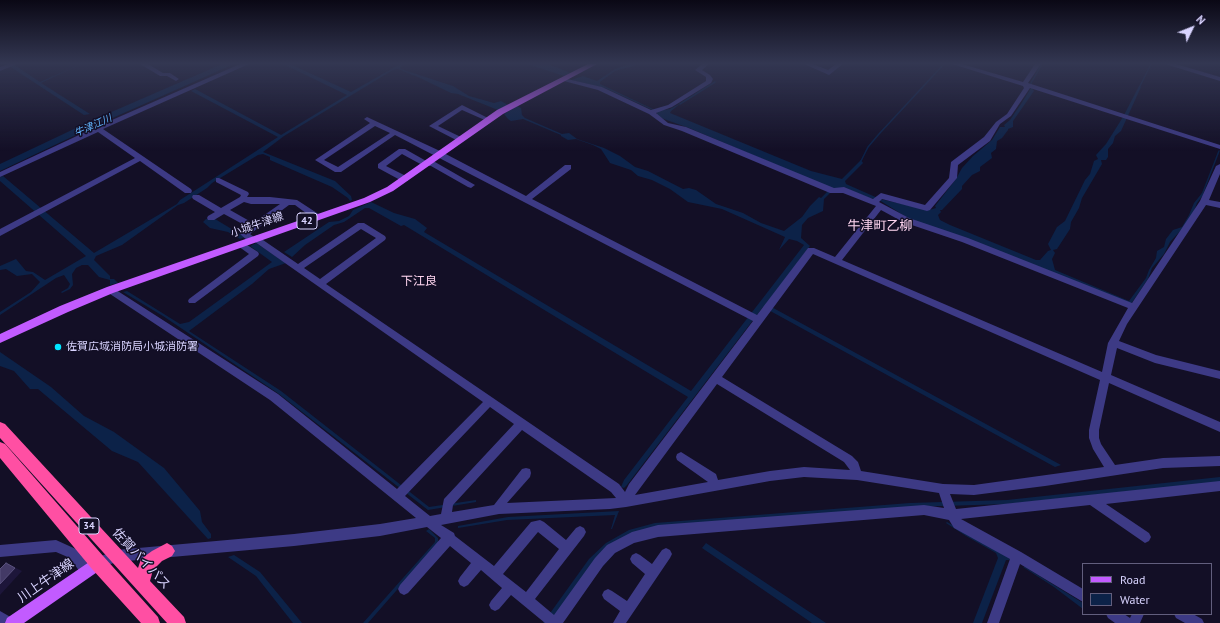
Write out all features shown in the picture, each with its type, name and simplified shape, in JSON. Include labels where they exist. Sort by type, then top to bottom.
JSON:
[{"type":"highway","name":"佐賀バイパス","points":[[0,428],[178,623]]},
{"type":"highway","name":"34","points":[[0,448],[92,567],[152,623]]},
{"type":"highway","points":[[142,584],[147,565],[157,556],[166,551]]},
{"type":"main road","name":"小城牛津線","points":[[0,339],[64,309],[110,290],[367,200],[390,189],[510,106],[536,93]]},
{"type":"main road","name":"川上牛津線","points":[[11,623],[92,567]]},
{"type":"street","points":[[0,175],[98,129],[180,93]]},
{"type":"street","points":[[611,93],[653,112],[656,118],[666,124],[684,129],[831,190],[844,190],[877,201],[906,220],[965,240],[1134,307]]},
{"type":"street","points":[[653,112],[670,106],[691,93]]},
{"type":"street","points":[[837,261],[881,196],[927,208],[940,195],[953,178],[954,164],[987,139],[998,123],[1009,115],[1024,93]]},
{"type":"street","points":[[1052,93],[1220,147]]},
{"type":"street","points":[[460,140],[433,126],[462,107],[489,120]]},
{"type":"street","points":[[367,120],[439,155],[759,320]]},
{"type":"street","points":[[375,123],[319,160],[338,170],[394,133]]},
{"type":"street","points":[[98,129],[188,191]]},
{"type":"street","points":[[405,179],[381,166],[402,151],[427,164],[432,164],[471,186]]},
{"type":"street","points":[[0,234],[141,158]]},
{"type":"street","points":[[1112,470],[1094,438],[1094,430],[1113,343],[1124,322],[1204,202],[1220,166]]},
{"type":"street","points":[[526,200],[568,167]]},
{"type":"street","points":[[219,180],[245,194],[244,199]]},
{"type":"street","points":[[196,197],[254,227]]},
{"type":"street","points":[[211,218],[244,199],[251,201],[270,200],[298,203],[317,217]]},
{"type":"street","points":[[288,202],[244,234],[321,283],[615,488],[626,502]]},
{"type":"street","points":[[1204,202],[1220,205]]},
{"type":"street","points":[[298,268],[361,225],[382,238],[321,283]]},
{"type":"street","points":[[192,301],[255,254],[241,244]]},
{"type":"street","points":[[626,502],[633,488],[812,250],[1220,427]]},
{"type":"street","points":[[110,290],[274,397],[527,600],[542,619],[556,623],[599,562],[611,549],[632,538],[658,531],[924,510],[948,503],[974,490],[1163,463],[1220,462]]},
{"type":"street","points":[[1113,343],[1155,359],[1220,375]]},
{"type":"street","points":[[716,378],[848,459],[854,465],[856,474]]},
{"type":"street","points":[[398,496],[490,401]]},
{"type":"street","points":[[0,551],[56,546],[74,554],[92,567],[116,556],[294,540],[431,522],[447,511],[522,423]]},
{"type":"street","points":[[681,457],[712,478],[714,486]]},
{"type":"street","points":[[447,511],[626,502],[770,476],[804,472],[856,474],[948,503],[1092,500],[1220,486]]},
{"type":"street","points":[[499,509],[499,505],[526,474]]},
{"type":"street","points":[[1092,500],[1145,537]]},
{"type":"street","points":[[948,503],[958,524],[1017,556],[1082,595]]},
{"type":"street","points":[[495,574],[535,526],[540,526],[567,548]]},
{"type":"street","points":[[527,600],[580,532]]},
{"type":"street","points":[[404,589],[450,537]]},
{"type":"street","points":[[619,623],[666,554]]},
{"type":"street","points":[[993,623],[1017,556]]},
{"type":"street","points":[[636,559],[653,573]]},
{"type":"street","points":[[464,581],[480,562]]},
{"type":"street","points":[[495,606],[510,586]]},
{"type":"street","points":[[608,595],[628,610]]},
{"type":"street","points":[[1114,615],[1127,623]]},
{"type":"street","points":[[1182,615],[1198,623]]},
{"type":"street","points":[[0,617],[11,623]]},
{"type":"water","points":[[50,93],[57,93],[90,114],[84,115]]},
{"type":"water","points":[[195,93],[203,93],[281,135],[347,95],[343,93],[355,93],[284,136],[263,152],[335,181],[351,196],[352,200],[350,201],[332,187],[270,160],[270,157],[263,154],[258,155],[212,183],[184,203],[178,205],[122,245],[96,256],[94,260],[110,276],[110,279],[114,279],[118,283],[110,285],[110,280],[99,277],[88,265],[82,265],[76,268],[72,274],[73,285],[70,289],[62,293],[61,292],[68,288],[70,284],[64,275],[56,278],[0,315],[0,312],[31,292],[40,282],[32,274],[17,276],[6,269],[0,270],[0,266],[16,259],[26,271],[33,272],[45,280],[86,256],[0,181],[0,177],[3,176],[94,253],[177,204],[180,200],[278,137]]},
{"type":"water","points":[[452,93],[464,93],[469,96],[494,103],[501,101],[508,105],[498,110],[458,94]]},
{"type":"water","points":[[616,93],[619,93],[657,111],[670,109],[681,103],[670,113],[811,171],[842,179],[861,160],[863,163],[845,181],[846,184],[880,199],[929,210],[936,208],[935,206],[956,179],[962,168],[973,156],[992,140],[1000,127],[1005,127],[1004,125],[1010,120],[1028,93],[1033,93],[1013,121],[1013,127],[1008,129],[1002,138],[997,141],[996,149],[991,153],[992,158],[980,167],[980,171],[972,175],[962,186],[962,189],[942,210],[940,210],[941,212],[938,215],[940,220],[950,225],[1036,260],[1040,260],[1048,251],[1051,250],[1048,244],[1057,227],[1065,221],[1085,180],[1090,174],[1094,161],[1098,159],[1096,155],[1106,144],[1123,117],[1135,93],[1138,93],[1121,131],[1115,136],[1113,143],[1108,149],[1108,157],[1106,160],[1101,160],[1102,164],[1082,198],[1079,208],[1071,222],[1070,229],[1057,249],[1053,250],[1055,253],[1052,259],[1055,270],[1129,301],[1146,278],[1156,258],[1157,251],[1164,247],[1166,239],[1173,230],[1182,227],[1194,203],[1202,193],[1204,194],[1197,203],[1193,214],[1170,242],[1164,254],[1152,268],[1148,279],[1131,304],[908,218],[879,200],[869,198],[844,187],[830,193],[824,199],[823,211],[808,218],[802,225],[801,238],[810,246],[766,304],[1061,465],[1055,467],[763,307],[624,488],[621,487],[624,480],[688,397],[404,225],[401,226],[369,208],[365,208],[344,222],[334,225],[305,245],[292,257],[284,252],[329,222],[339,221],[349,216],[353,210],[371,202],[394,213],[415,219],[427,228],[424,232],[691,391],[804,245],[789,239],[779,250],[785,237],[722,209],[688,202],[670,189],[652,180],[638,176],[631,170],[610,163],[601,149],[593,145],[576,139],[568,140],[561,135],[523,119],[511,121],[504,114],[517,106],[521,108],[522,115],[525,118],[562,134],[569,133],[577,139],[604,148],[620,156],[635,167],[648,171],[683,189],[689,188],[696,190],[716,204],[743,213],[761,223],[784,231],[802,217],[819,197],[821,198],[831,188],[689,128],[661,118],[657,115],[657,112]]},
{"type":"water","points":[[206,219],[215,219],[245,237],[240,239],[228,232],[210,228],[203,222]]},
{"type":"water","points":[[256,243],[286,263],[269,269],[252,284],[189,331],[281,391],[429,507],[476,500],[476,502],[428,510],[279,394],[163,316],[123,292],[127,291],[180,324],[189,322],[272,262],[250,246]]},
{"type":"water","points":[[0,352],[51,387],[84,416],[114,432],[164,468],[200,511],[202,522],[211,534],[211,538],[208,539],[138,462],[112,451],[38,389],[30,389],[14,371],[0,366]]},
{"type":"water","points":[[1220,477],[1220,482],[1008,504],[909,507],[630,536],[551,623],[543,623],[589,559],[606,543],[629,530],[655,523],[910,503],[1007,500]]},
{"type":"water","points":[[619,511],[612,529],[615,515],[507,520],[458,528],[458,526],[508,517]]},
{"type":"water","points":[[947,522],[1009,557],[1010,560],[1006,560],[982,623],[973,623],[998,558],[996,553],[966,536],[946,523]]},
{"type":"water","points":[[429,529],[438,538],[438,543],[368,623],[363,623],[435,542],[435,538],[426,531]]},
{"type":"water","points":[[706,543],[826,623],[812,623],[702,548]]},
{"type":"water","points":[[234,555],[260,572],[302,623],[293,623],[256,576],[228,557]]},
{"type":"water","points":[[1023,567],[1082,602],[1082,608],[1054,587]]},
{"type":"building","points":[[6,563],[15,568],[0,584],[0,569]]},
{"type":"waterway","name":"牛津江川","points":[[0,168],[96,122],[163,93]]},
{"type":"waterway","points":[[680,104],[697,93]]},
{"type":"waterway","points":[[861,161],[868,147],[917,93]]},
{"type":"waterway","points":[[1202,195],[1219,151]]},
{"type":"place","name":"佐賀広域消防局小城消防署","points":[[58,347]]},
{"type":"district","name":"牛津町乙柳","points":[[880,226]]},
{"type":"district","name":"下江良","points":[[419,282]]}]
